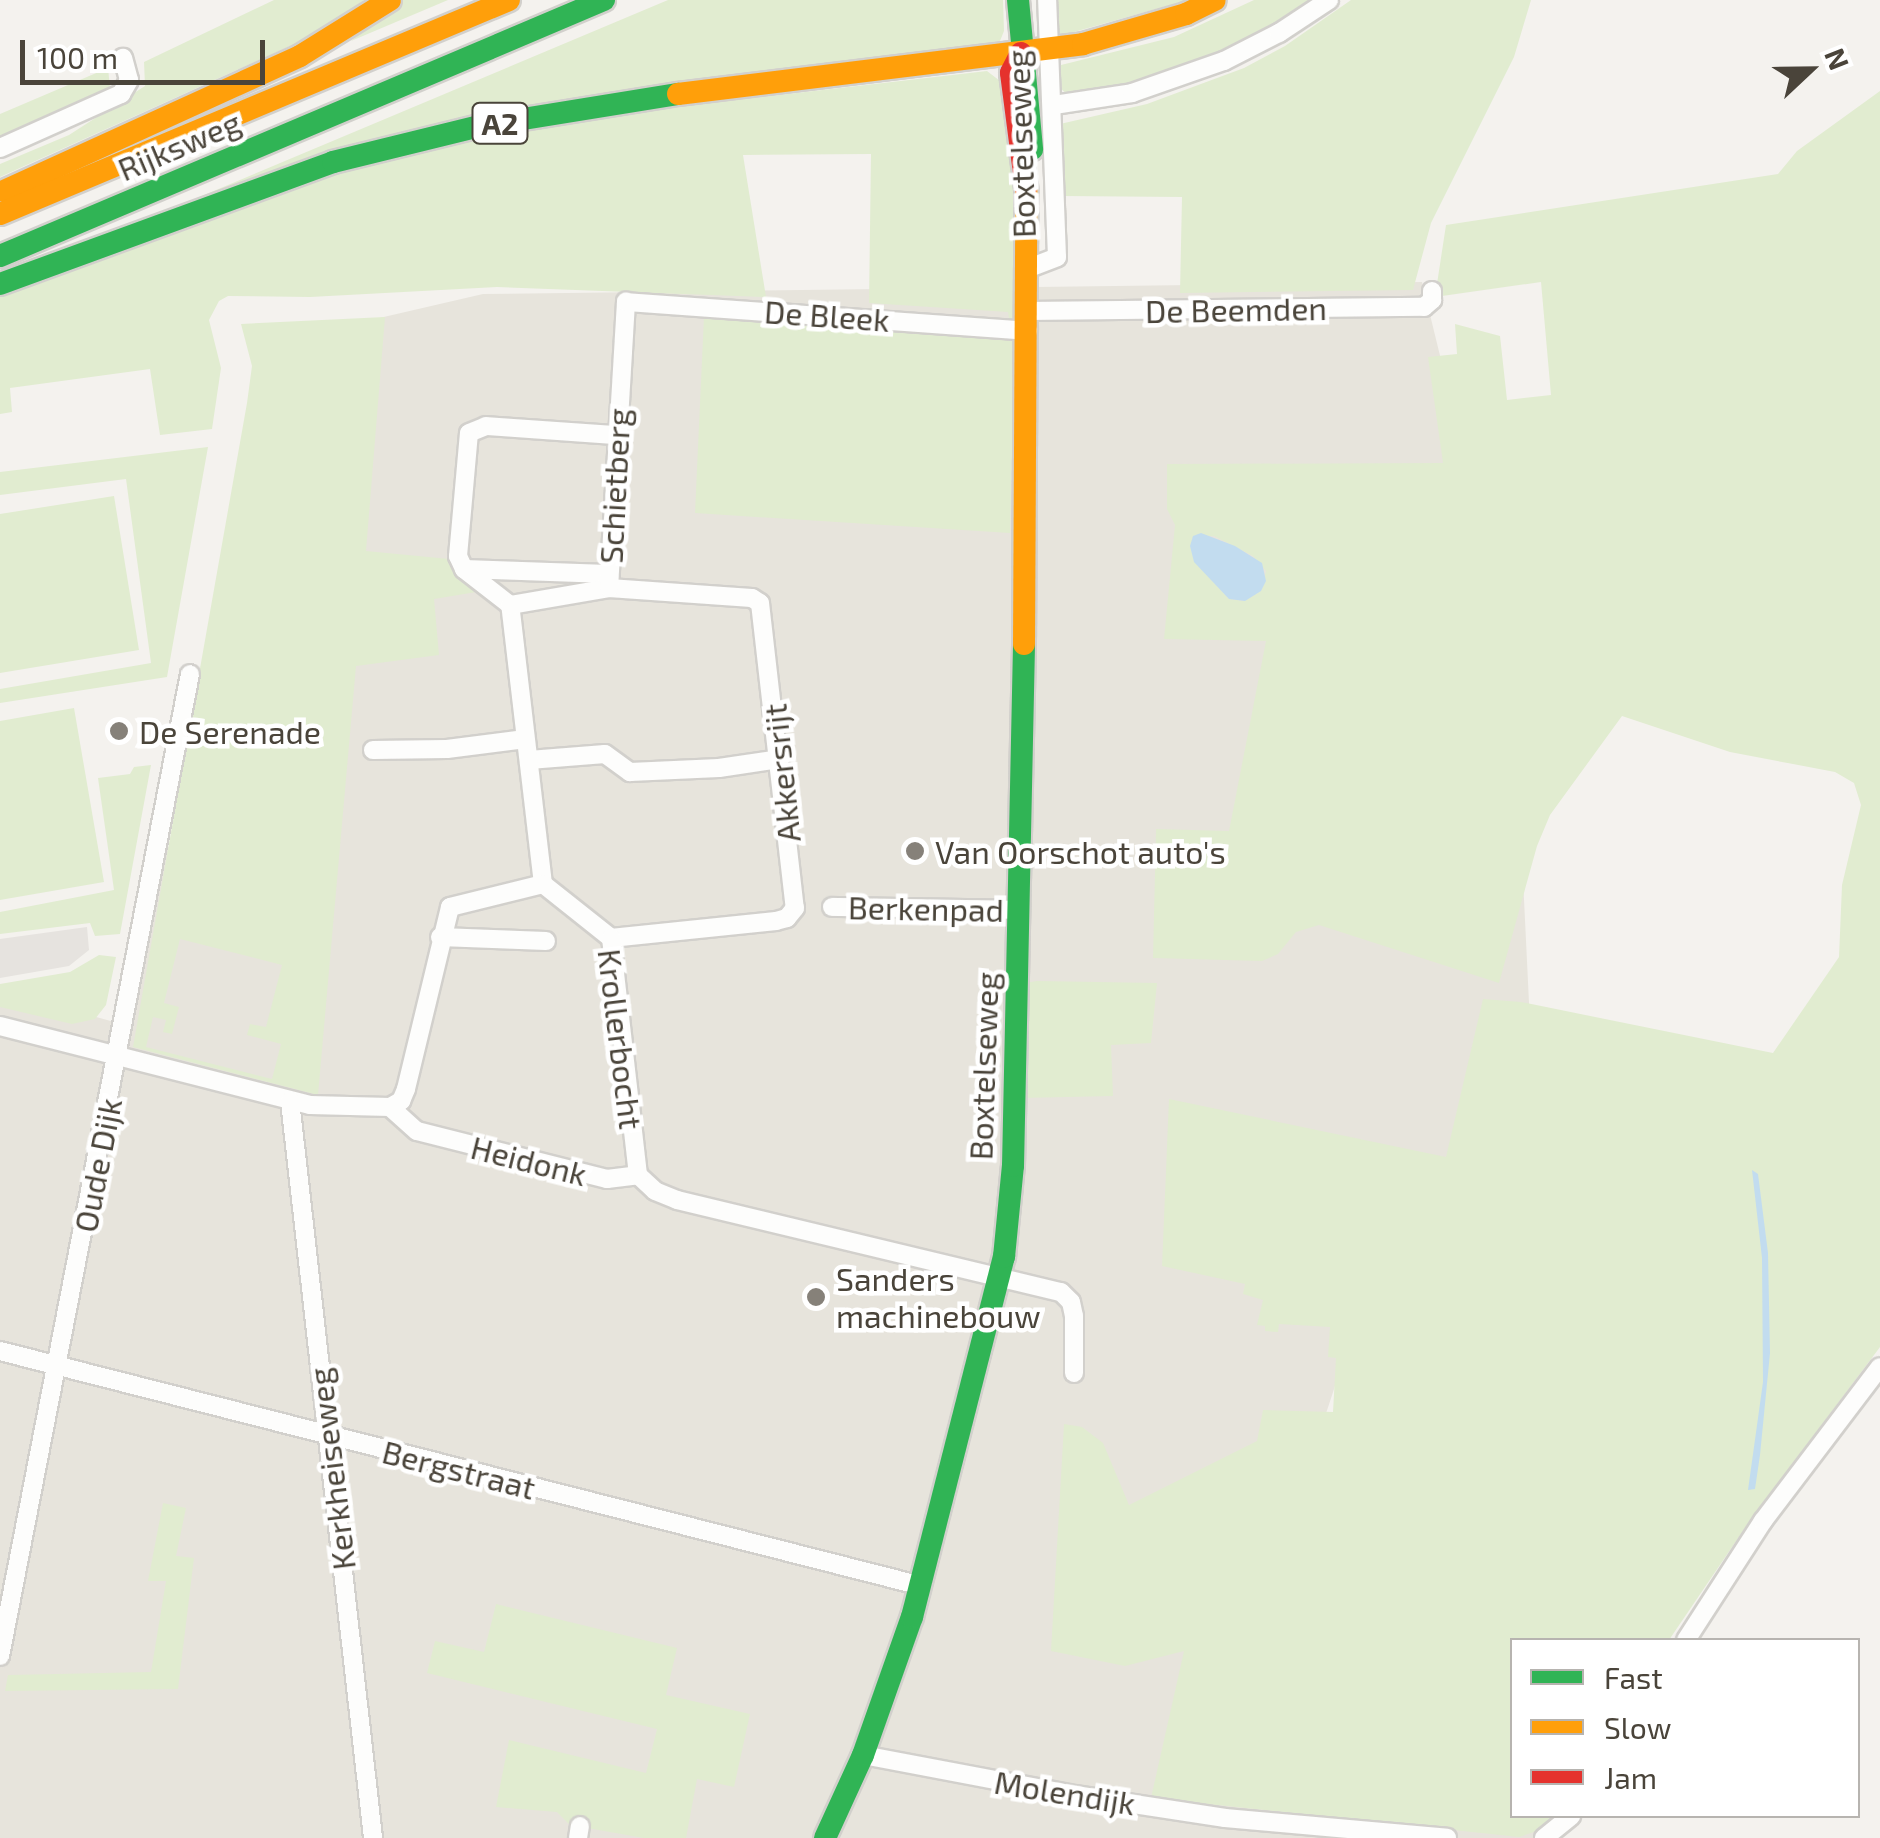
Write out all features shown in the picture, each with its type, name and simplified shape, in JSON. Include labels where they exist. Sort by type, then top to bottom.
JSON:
[{"type":"main road","points":[[0,192],[300,56],[390,0]]},
{"type":"main road","name":"Rijksweg","points":[[0,214],[508,0]]},
{"type":"main road","name":"Rijksweg","points":[[0,256],[604,0]]},
{"type":"main road","name":"Boxtelseweg","points":[[826,1838],[888,1692],[918,1586],[1000,1279],[1013,1166],[1029,268],[1025,161],[1032,148],[1018,0]]},
{"type":"main road","name":"A2","points":[[0,284],[333,162],[480,126],[652,97],[1050,49],[1116,36],[1215,0]]},
{"type":"street","name":"Boxtelseweg","points":[[1029,268],[1056,257],[1054,105],[1047,0]]},
{"type":"street","points":[[1054,105],[1132,92],[1224,61],[1279,34],[1328,0]]},
{"type":"street","points":[[0,148],[121,94],[129,80],[123,58]]},
{"type":"street","name":"De Beemden","points":[[1028,321],[1424,307],[1432,300],[1432,291]]},
{"type":"street","name":"De Bleek","points":[[626,302],[1028,321]]},
{"type":"street","name":"Schietberg","points":[[510,605],[608,581],[626,302]]},
{"type":"street","points":[[0,1026],[290,1101],[390,1107],[401,1101],[445,915],[459,902],[544,884],[510,605],[464,569],[458,556],[468,433],[486,426],[616,435]]},
{"type":"street","points":[[464,569],[608,581]]},
{"type":"street","name":"Akkersrijt","points":[[608,581],[752,598],[760,603],[795,908],[787,918],[611,938]]},
{"type":"street","name":"Oude Dijk","points":[[0,1656],[190,674]]},
{"type":"street","points":[[373,750],[447,749],[525,739]]},
{"type":"street","points":[[529,760],[605,754],[630,772],[719,768],[780,759]]},
{"type":"street","name":"Krollerbocht","points":[[544,884],[611,938],[638,1175]]},
{"type":"street","name":"Berkenpad","points":[[832,907],[1020,910]]},
{"type":"street","name":"Krollerbocht","points":[[440,937],[546,941]]},
{"type":"street","name":"Kerkheiseweg","points":[[290,1101],[373,1838]]},
{"type":"street","name":"Heidonk","points":[[390,1107],[416,1131],[607,1180],[638,1175]]},
{"type":"street","points":[[638,1175],[656,1192],[677,1200],[1061,1292],[1071,1302],[1074,1373]]},
{"type":"street","name":"Bergstraat","points":[[0,1352],[918,1586]]},
{"type":"street","points":[[1687,1638],[1763,1521],[1880,1367]]},
{"type":"street","name":"Molendijk","points":[[863,1755],[1075,1795],[1225,1818],[1448,1838]]},
{"type":"street","points":[[1544,1838],[1568,1818]]},
{"type":"shaded area","points":[[1422,282],[1512,650],[1532,1065],[1336,1383],[1204,1785],[1510,1818],[1556,1818],[1553,1838],[0,1838],[0,990],[132,1027],[159,844],[310,890],[375,319],[483,294]]},
{"type":"shaded area","points":[[87,927],[89,950],[69,966],[0,978],[0,939]]},
{"type":"green space","points":[[274,0],[364,0],[323,31],[0,177],[0,164],[69,135],[145,86],[144,62]]},
{"type":"green space","points":[[400,0],[448,0],[351,41]]},
{"type":"green space","points":[[668,0],[1003,0],[1004,31],[1000,41],[690,86],[166,211]]},
{"type":"green space","points":[[1053,0],[1188,0],[1056,37]]},
{"type":"green space","points":[[1254,0],[1319,0],[1235,51],[1142,85],[1071,98],[1058,86],[1057,66],[1174,37]]},
{"type":"green space","points":[[1351,0],[1531,0],[1514,57],[1431,223],[1413,290],[1180,293],[1182,197],[1062,196],[1060,124],[1147,104],[1244,68],[1285,46]]},
{"type":"green space","points":[[108,68],[110,88],[96,99],[0,144],[0,114]]},
{"type":"green space","points":[[987,71],[1000,81],[1015,156],[1017,251],[1010,533],[695,513],[704,316],[1012,335],[1008,312],[869,303],[871,154],[743,155],[766,297],[497,287],[310,297],[228,296],[219,301],[209,320],[221,368],[212,429],[160,435],[150,369],[10,388],[12,412],[0,414],[0,278],[227,200],[518,125]]},
{"type":"green space","points":[[1880,91],[1880,1347],[1747,1525],[1670,1638],[1510,1638],[1510,1818],[1555,1818],[1543,1829],[1519,1837],[1151,1798],[1184,1651],[1125,1666],[1051,1651],[1064,1424],[1082,1427],[1103,1443],[1129,1505],[1257,1441],[1263,1410],[1333,1412],[1336,1358],[1328,1357],[1330,1327],[1279,1324],[1278,1332],[1265,1331],[1265,1326],[1257,1325],[1263,1300],[1243,1294],[1245,1284],[1162,1266],[1169,1099],[1446,1157],[1483,999],[1521,1002],[1773,1053],[1839,957],[1842,885],[1861,805],[1854,783],[1835,772],[1730,752],[1622,716],[1550,815],[1537,846],[1499,983],[1319,925],[1296,932],[1278,954],[1262,961],[1153,958],[1156,829],[1229,831],[1266,641],[1164,639],[1175,525],[1167,509],[1167,464],[1443,463],[1428,357],[1457,354],[1455,324],[1500,336],[1507,400],[1551,395],[1541,282],[1435,297],[1446,225],[1778,174],[1797,151]],"holes":[[[1193,536],[1214,536],[1253,556],[1266,571],[1261,591],[1244,601],[1229,599],[1194,561]]]},
{"type":"green space","points":[[385,317],[366,551],[449,559],[476,592],[434,599],[439,655],[356,666],[318,1095],[133,1047],[247,403],[252,366],[241,324]],"holes":[[[180,939],[282,965],[266,1027],[250,1024],[247,1035],[281,1044],[272,1079],[146,1047],[153,1017],[166,1020],[163,1032],[172,1034],[179,1007],[164,1003]]]},
{"type":"green space","points":[[208,447],[167,677],[0,703],[0,689],[151,663],[126,479],[0,495],[0,472]]},
{"type":"green space","points":[[114,496],[139,650],[0,673],[0,514]]},
{"type":"green space","points":[[74,708],[104,882],[0,900],[0,721]]},
{"type":"green space","points":[[151,765],[120,934],[95,936],[90,923],[0,934],[0,912],[114,890],[98,778],[130,774],[134,767]]},
{"type":"green space","points":[[99,955],[116,957],[106,1005],[95,1019],[72,1024],[0,1007],[0,984],[70,972]]},
{"type":"green space","points":[[1025,983],[1157,983],[1151,1043],[1111,1045],[1113,1096],[1021,1098]]},
{"type":"green space","points":[[163,1503],[186,1508],[176,1556],[194,1558],[178,1689],[5,1691],[8,1675],[151,1672],[166,1581],[148,1581]]},
{"type":"green space","points":[[496,1604],[677,1648],[666,1695],[750,1714],[734,1787],[697,1779],[686,1838],[644,1838],[570,1825],[557,1812],[496,1807],[509,1740],[646,1773],[657,1729],[427,1673],[435,1641],[484,1652]]},
{"type":"water","points":[[1201,533],[1235,546],[1262,563],[1266,581],[1261,591],[1245,601],[1229,599],[1194,562],[1190,546],[1193,536]]},
{"type":"water","points":[[1752,1170],[1758,1174],[1768,1253],[1770,1353],[1755,1489],[1748,1490],[1763,1382],[1762,1258]]},
{"type":"traffic: fast","points":[[0,256],[604,0]]},
{"type":"traffic: fast","points":[[1018,0],[1032,149]]},
{"type":"traffic: fast","points":[[0,284],[333,162],[480,126],[678,94]]},
{"type":"traffic: fast","points":[[825,1838],[863,1755],[912,1617],[1004,1257],[1013,1166],[1024,644]]},
{"type":"traffic: slow","points":[[4,191],[300,56],[390,0]]},
{"type":"traffic: slow","points":[[0,214],[509,0]]},
{"type":"traffic: slow","points":[[678,94],[1083,44],[1186,14],[1215,0]]},
{"type":"traffic: slow","points":[[1024,644],[1026,188]]},
{"type":"traffic: jam","points":[[1021,53],[1011,73],[1026,188]]},
{"type":"place","name":"De Serenade","points":[[119,731]]},
{"type":"place","name":"Van Oorschot auto's","points":[[915,851]]},
{"type":"place","name":"Sanders machinebouw","points":[[816,1297]]}]
